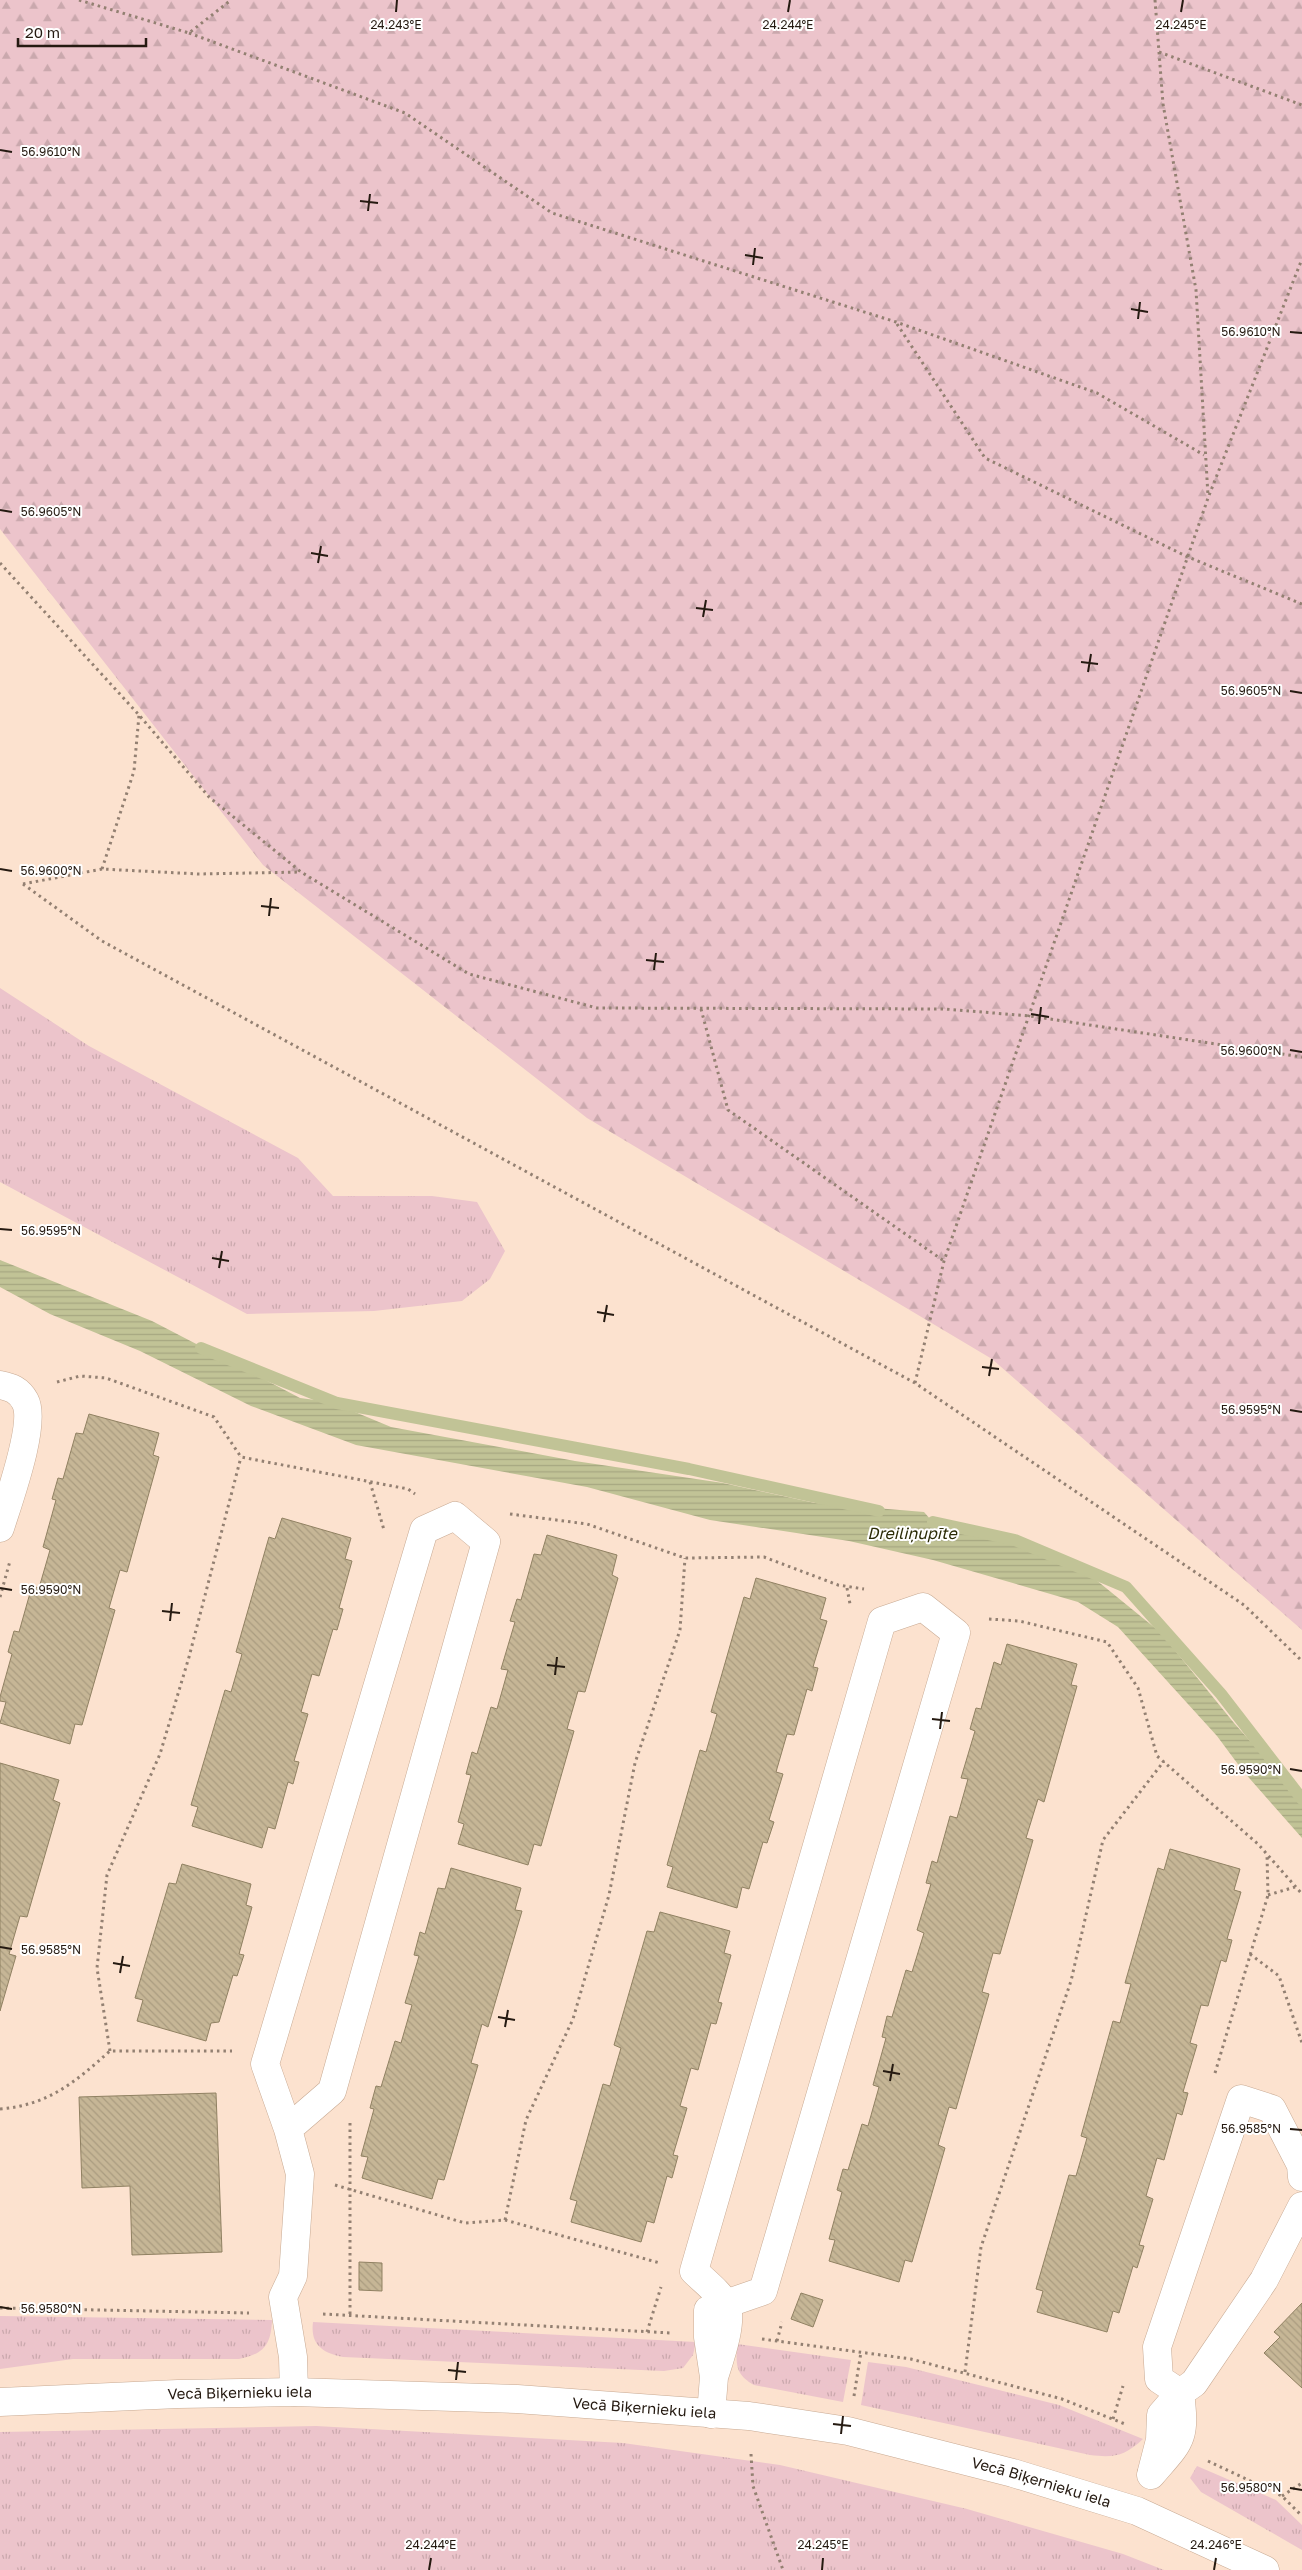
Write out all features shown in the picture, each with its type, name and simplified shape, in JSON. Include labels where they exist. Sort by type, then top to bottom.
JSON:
[{"type":"street","points":[[0,1385],[13,1387],[25,1401],[28,1419],[22,1452],[0,1528]]},
{"type":"street","points":[[288,2129],[332,2091],[486,1542],[455,1516],[424,1530],[265,2064],[288,2129],[300,2174],[293,2276],[283,2297],[293,2314],[294,2392]]},
{"type":"street","points":[[711,2414],[721,2326],[694,2271],[882,1621],[923,1607],[956,1633],[764,2291],[721,2326]]},
{"type":"street","points":[[1180,2393],[1159,2379],[1156,2347],[1241,2099],[1272,2109],[1301,2165],[1302,2177]]},
{"type":"street","points":[[1137,2511],[1151,2475],[1168,2443],[1161,2415],[1180,2393],[1194,2383],[1264,2280],[1302,2206]]},
{"type":"street","name":"Vecā Biķernieku iela","points":[[0,2402],[178,2394],[294,2392],[517,2399],[749,2416],[848,2431],[1013,2473],[1137,2511],[1265,2570]]},
{"type":"path","points":[[79,0],[190,32],[405,113],[552,213],[896,322],[1097,393],[1204,455]]},
{"type":"path","points":[[190,32],[231,0]]},
{"type":"path","points":[[1155,0],[1163,104],[1196,290],[1204,455],[1208,498]]},
{"type":"path","points":[[1159,52],[1302,105]]},
{"type":"path","points":[[915,1383],[944,1261],[1208,498],[1302,259]]},
{"type":"path","points":[[896,322],[985,458],[1188,557],[1302,604]]},
{"type":"path","points":[[0,563],[140,715],[209,796],[301,872],[469,974],[597,1008],[945,1009],[1030,1016],[1302,1057]]},
{"type":"path","points":[[102,869],[134,771],[140,715]]},
{"type":"path","points":[[301,872],[199,874],[102,869],[23,884],[102,941],[915,1383],[1244,1605],[1302,1661]]},
{"type":"path","points":[[701,1009],[728,1110],[944,1261]]},
{"type":"path","points":[[53,1383],[80,1376],[106,1378],[214,1417],[241,1456],[408,1489],[455,1516],[481,1510],[587,1524],[685,1558],[764,1557],[847,1588],[891,1591],[923,1607]]},
{"type":"path","points":[[110,2050],[97,1968],[107,1875],[160,1754],[188,1657],[241,1456]]},
{"type":"path","points":[[504,2220],[526,2120],[573,2019],[609,1895],[635,1764],[680,1630],[685,1558]]},
{"type":"path","points":[[984,1618],[1019,1621],[1107,1642],[1138,1688],[1157,1756],[1258,1844],[1302,1894]]},
{"type":"path","points":[[965,2372],[981,2247],[1071,1982],[1102,1840],[1164,1761]]},
{"type":"path","points":[[1268,1895],[1296,1886]]},
{"type":"path","points":[[1250,1954],[1279,1976],[1302,2042]]},
{"type":"path","points":[[0,2109],[13,2108],[56,2094],[74,2083],[110,2050],[234,2052],[265,2064]]},
{"type":"path","points":[[300,2174],[465,2223],[504,2220],[668,2265]]},
{"type":"path","points":[[647,2332],[662,2284]]},
{"type":"path","points":[[0,2308],[360,2315],[647,2332],[721,2326],[777,2340],[911,2359],[1062,2399],[1168,2443],[1282,2496],[1302,2516]]},
{"type":"path","points":[[848,2431],[861,2352]]},
{"type":"path","points":[[749,2416],[753,2486],[783,2570]]},
{"type":"path","points":[[1282,2496],[1302,2483]]},
{"type":"green space","points":[[0,0],[1302,0],[1302,1630],[992,1359],[587,1118],[263,865],[0,529]]},
{"type":"green space","points":[[0,988],[89,1046],[298,1158],[333,1196],[432,1196],[477,1202],[505,1251],[490,1279],[462,1301],[374,1311],[247,1314],[0,1182]]},
{"type":"green space","points":[[0,2316],[272,2320],[270,2336],[264,2347],[255,2354],[239,2359],[73,2359],[0,2369]]},
{"type":"green space","points":[[313,2322],[696,2342],[693,2355],[683,2368],[664,2371],[343,2357],[329,2353],[319,2347],[314,2337]]},
{"type":"green space","points":[[737,2344],[851,2360],[843,2402],[754,2385],[740,2373],[737,2363]]},
{"type":"green space","points":[[868,2362],[906,2367],[1059,2405],[1143,2439],[1125,2452],[1113,2456],[1090,2455],[861,2405]]},
{"type":"green space","points":[[316,2426],[623,2443],[780,2465],[967,2509],[1123,2554],[1164,2570],[0,2570],[0,2432]]},
{"type":"green space","points":[[1197,2466],[1276,2500],[1302,2525],[1302,2550],[1201,2492],[1190,2478]]},
{"type":"water","name":"Dreiliņupīte","points":[[0,1260],[152,1321],[300,1398],[331,1402],[391,1427],[575,1461],[723,1483],[815,1503],[924,1512],[931,1520],[1091,1567],[1090,1575],[1160,1632],[1234,1723],[1302,1799],[1302,1838],[1243,1771],[1217,1736],[1118,1627],[1078,1602],[933,1560],[849,1541],[710,1520],[587,1487],[356,1445],[251,1406],[140,1351],[50,1314],[0,1287]]},
{"type":"building","points":[[89,1414],[159,1433],[153,1455],[159,1457],[127,1572],[120,1570],[109,1608],[115,1610],[82,1725],[75,1724],[70,1744],[0,1723],[6,1702],[0,1701],[0,1697],[12,1654],[8,1652],[14,1631],[19,1632],[32,1586],[39,1588],[50,1550],[43,1547],[56,1500],[52,1499],[58,1478],[63,1479],[76,1433],[83,1434]]},
{"type":"building","points":[[282,1518],[351,1538],[345,1559],[352,1561],[339,1608],[343,1609],[337,1630],[333,1629],[319,1676],[312,1674],[301,1712],[308,1714],[294,1761],[299,1762],[293,1784],[288,1782],[275,1829],[268,1827],[262,1848],[192,1826],[198,1807],[191,1805],[225,1690],[231,1692],[242,1654],[236,1652],[269,1537],[275,1539]]},
{"type":"building","points":[[547,1535],[617,1555],[612,1575],[618,1578],[585,1692],[578,1691],[567,1729],[574,1731],[541,1846],[534,1844],[528,1865],[458,1844],[464,1824],[458,1822],[471,1775],[466,1774],[472,1752],[477,1754],[491,1707],[497,1709],[508,1670],[501,1669],[515,1622],[510,1621],[517,1599],[521,1600],[534,1554],[541,1555]]},
{"type":"building","points":[[756,1578],[826,1598],[820,1619],[827,1621],[813,1667],[818,1668],[812,1691],[807,1689],[794,1735],[787,1734],[776,1772],[783,1774],[769,1820],[774,1822],[767,1843],[763,1842],[749,1889],[742,1887],[737,1908],[667,1887],[673,1867],[667,1865],[700,1750],[706,1752],[717,1714],[711,1712],[744,1597],[750,1599]]},
{"type":"building","points":[[1007,1644],[1077,1664],[1071,1685],[1077,1686],[1044,1802],[1038,1799],[1026,1838],[1033,1840],[1000,1954],[993,1953],[982,1992],[989,1994],[956,2109],[949,2107],[938,2145],[945,2148],[912,2262],[905,2260],[899,2282],[829,2261],[835,2240],[829,2239],[842,2192],[837,2190],[843,2169],[848,2170],[862,2124],[868,2126],[879,2087],[873,2085],[886,2038],[882,2037],[887,2016],[892,2017],[906,1970],[912,1972],[924,1933],[917,1930],[931,1884],[926,1883],[932,1861],[937,1863],[950,1816],[957,1818],[968,1779],[961,1778],[975,1731],[970,1729],[976,1708],[981,1709],[994,1662],[1001,1665]]},
{"type":"building","points":[[0,1763],[59,1780],[53,1800],[60,1803],[27,1917],[20,1916],[9,1954],[16,1956],[0,2011]]},
{"type":"building","points":[[1170,1849],[1240,1869],[1234,1890],[1241,1892],[1227,1939],[1232,1940],[1226,1962],[1221,1960],[1208,2006],[1201,2005],[1190,2043],[1197,2045],[1183,2092],[1188,2093],[1182,2115],[1177,2113],[1164,2160],[1157,2158],[1146,2196],[1153,2199],[1139,2245],[1144,2246],[1137,2268],[1133,2266],[1119,2313],[1113,2311],[1107,2332],[1037,2312],[1043,2291],[1036,2289],[1069,2175],[1076,2176],[1087,2138],[1081,2136],[1113,2021],[1120,2023],[1131,1984],[1125,1983],[1158,1868],[1164,1870]]},
{"type":"building","points":[[182,1864],[251,1884],[246,1905],[252,1907],[239,1954],[244,1955],[237,1976],[233,1975],[219,2022],[211,2023],[206,2041],[137,2021],[143,2000],[135,1998],[169,1883],[176,1884]]},
{"type":"building","points":[[451,1868],[521,1888],[515,1910],[522,1911],[488,2027],[482,2024],[471,2063],[478,2065],[444,2180],[438,2179],[432,2199],[362,2178],[368,2157],[361,2156],[374,2109],[370,2108],[376,2086],[381,2087],[395,2041],[401,2043],[412,2005],[405,2003],[419,1956],[414,1955],[420,1932],[425,1934],[438,1888],[445,1889]]},
{"type":"building","points":[[660,1912],[730,1931],[724,1953],[731,1955],[718,2002],[722,2003],[716,2024],[711,2023],[698,2070],[691,2068],[680,2106],[687,2108],[673,2155],[678,2156],[672,2178],[667,2176],[654,2223],[647,2221],[641,2242],[571,2222],[577,2201],[570,2199],[603,2084],[610,2086],[621,2048],[614,2045],[647,1931],[654,1932]]},
{"type":"building","points":[[216,2093],[222,2252],[132,2255],[130,2186],[82,2188],[79,2097]]},
{"type":"building","points":[[359,2262],[382,2263],[382,2291],[359,2290]]},
{"type":"building","points":[[801,2293],[823,2300],[813,2327],[791,2319]]},
{"type":"building","points":[[1302,2303],[1302,2388],[1264,2353],[1280,2337],[1274,2332]]},
{"type":"waterway","points":[[201,1348],[337,1403],[689,1469],[879,1511]]},
{"type":"waterway","points":[[933,1522],[1015,1540],[1126,1587],[1221,1694],[1302,1799]]}]
